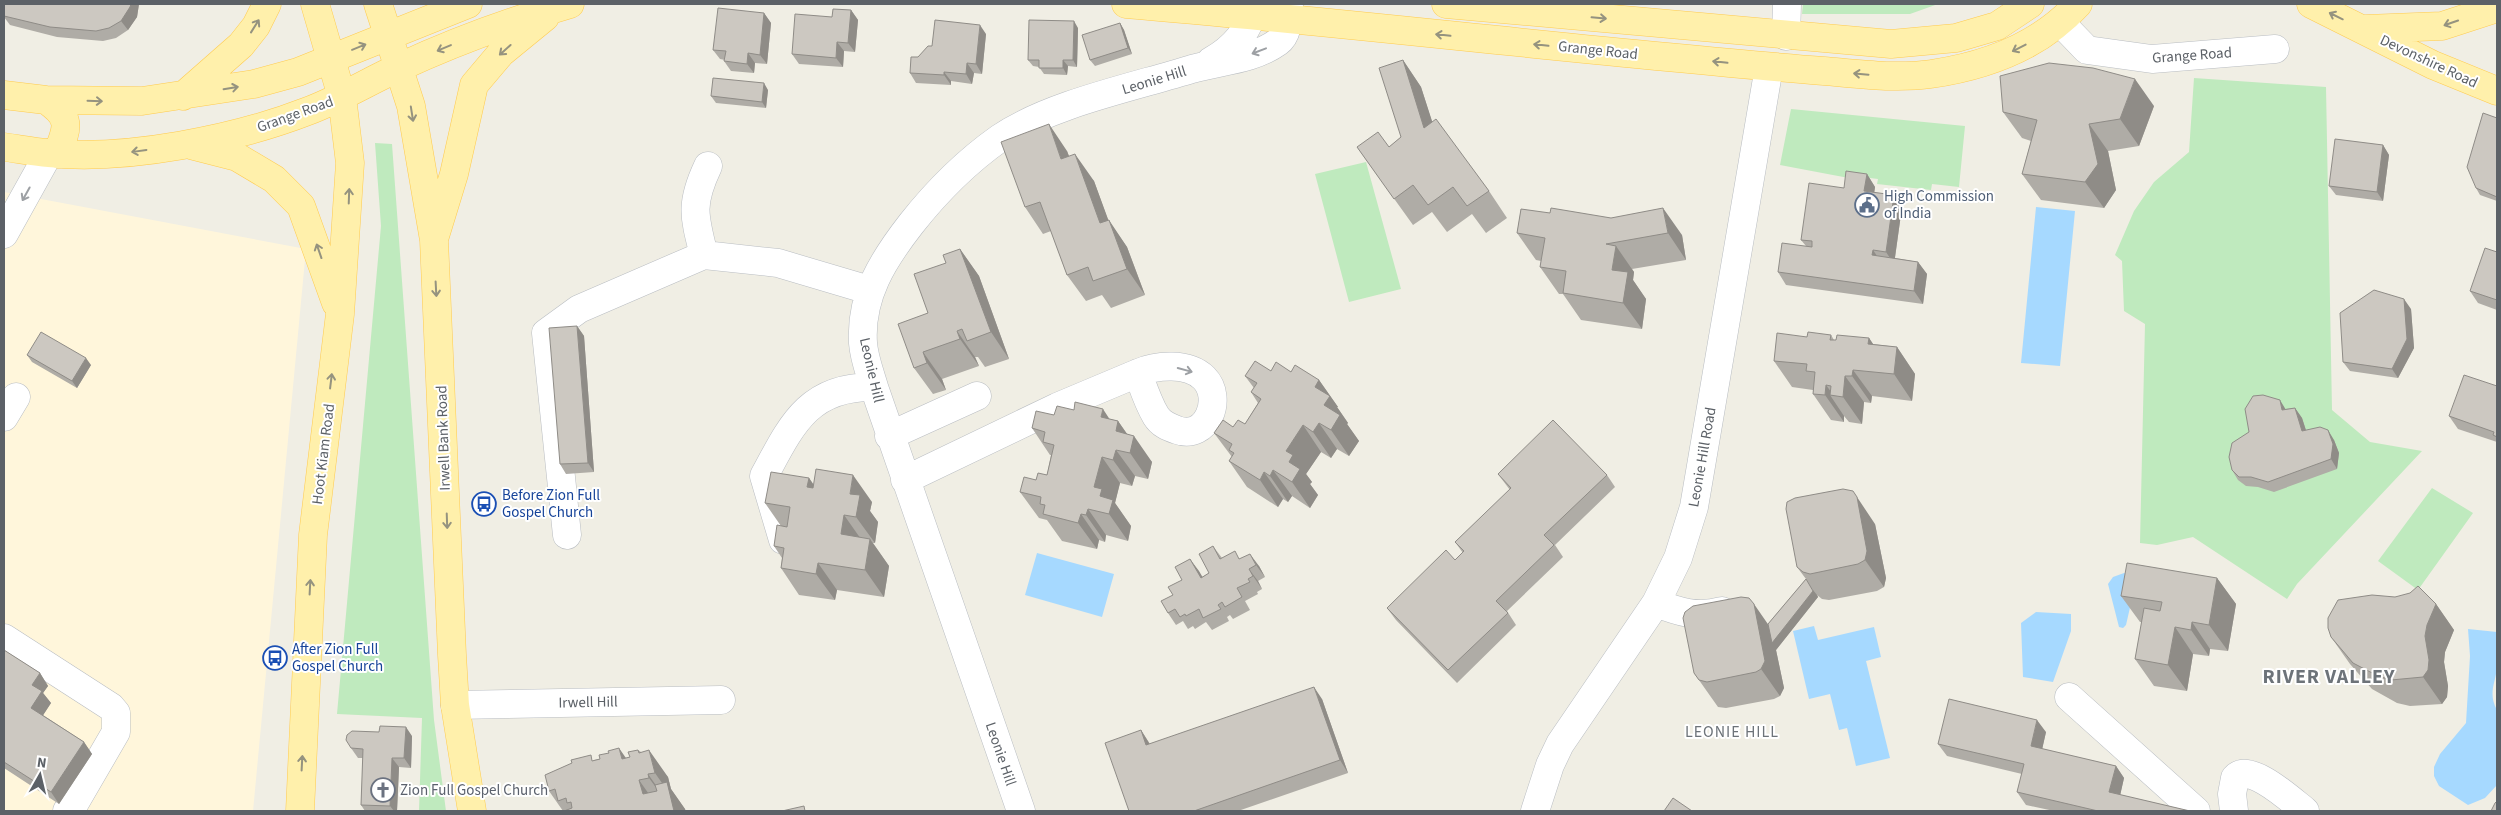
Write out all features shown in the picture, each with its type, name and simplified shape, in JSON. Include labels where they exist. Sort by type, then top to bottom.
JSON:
[{"type":"main road","points":[[183,96],[241,45],[256,26],[267,4]]},
{"type":"main road","name":"Hoot Kiam Road","points":[[300,811],[313,535],[340,314],[350,163],[342,97],[315,4]]},
{"type":"main road","name":"Irwell Bank Road","points":[[378,4],[411,106],[434,240],[447,522],[447,583],[456,705],[472,811]]},
{"type":"main road","points":[[4,95],[46,100],[142,101],[254,84],[298,72],[468,4]]},
{"type":"main road","name":"Grange Road","points":[[1126,4],[1288,11],[1769,67],[1888,76],[1929,74],[1973,66],[2018,49],[2069,13]]},
{"type":"main road","name":"Grange Road","points":[[1446,4],[1891,44],[1948,39],[1997,26],[2030,4]]},
{"type":"main road","points":[[2311,4],[2362,29],[2442,26],[2497,8]]},
{"type":"main road","points":[[434,240],[454,174],[474,85],[501,53],[563,6]]},
{"type":"main road","name":"Grange Road","points":[[4,147],[53,154],[125,153],[188,144],[244,132],[306,112],[342,97],[398,67],[493,27],[563,6]]},
{"type":"main road","name":"Devonshire Road","points":[[2362,29],[2433,65],[2497,91]]},
{"type":"main road","points":[[46,100],[61,111],[66,122],[66,133],[53,154]]},
{"type":"main road","points":[[188,144],[237,157],[274,179],[301,206],[340,314]]},
{"type":"street","points":[[1786,36],[1787,4]]},
{"type":"street","name":"Leonie Hill","points":[[1198,67],[1224,53],[1244,33],[1254,9]]},
{"type":"street","name":"Leonie Hill","points":[[1021,811],[889,436],[874,387],[863,344],[863,312],[869,290],[887,255],[929,201],[966,164],[1002,137],[1048,113],[1198,67],[1229,62],[1279,42],[1286,30],[1288,11]]},
{"type":"street","name":"Grange Road","points":[[2069,13],[2087,50],[2152,59],[2275,49]]},
{"type":"street","name":"Leonie Hill Road","points":[[1535,811],[1550,765],[1560,744],[1656,603],[1678,558],[1694,506],[1769,67]]},
{"type":"street","points":[[4,234],[53,154]]},
{"type":"street","points":[[704,255],[694,215],[697,189],[708,166]]},
{"type":"street","points":[[567,535],[546,333],[579,309],[704,255],[778,263],[869,290]]},
{"type":"street","points":[[905,480],[1057,407],[1138,373]]},
{"type":"street","points":[[782,540],[764,476],[790,429],[811,404],[844,388],[874,387]]},
{"type":"street","points":[[889,436],[977,396]]},
{"type":"street","points":[[1656,603],[1682,613],[1710,615],[1736,608]]},
{"type":"street","points":[[4,638],[111,707],[116,713],[116,732],[73,806],[67,811]]},
{"type":"street","points":[[2069,697],[2196,811]]},
{"type":"street","name":"Irwell Hill","points":[[456,705],[721,700]]},
{"type":"street","points":[[2234,811],[2232,794],[2235,778],[2242,773],[2248,773],[2261,778],[2305,811]]},
{"type":"shaded area","points":[[4,192],[306,249],[253,811],[4,811]]},
{"type":"green space","points":[[1803,4],[1938,4],[1910,14],[1802,14]]},
{"type":"green space","points":[[2194,78],[2326,87],[2332,410],[2370,442],[2422,451],[2297,584],[2287,599],[2193,537],[2157,545],[2140,543],[2145,324],[2124,311],[2122,261],[2115,255],[2134,211],[2154,182],[2189,152]]},
{"type":"green space","points":[[1791,109],[1965,126],[1959,187],[1932,184],[1931,190],[1877,184],[1878,179],[1854,176],[1854,179],[1780,165]]},
{"type":"green space","points":[[375,143],[392,144],[434,720],[446,811],[419,811],[422,718],[337,714],[381,226]]},
{"type":"green space","points":[[1366,162],[1401,289],[1349,302],[1315,174]]},
{"type":"green space","points":[[2432,488],[2473,513],[2418,590],[2378,561]]},
{"type":"water","points":[[2036,207],[2075,211],[2060,366],[2021,363]]},
{"type":"water","points":[[1037,553],[1114,574],[1102,617],[1025,595]]},
{"type":"water","points":[[2124,573],[2128,574],[2134,590],[2126,625],[2123,628],[2119,627],[2108,584],[2113,577]]},
{"type":"water","points":[[2036,612],[2071,614],[2071,631],[2053,682],[2023,677],[2021,623]]},
{"type":"water","points":[[1814,626],[1818,640],[1874,627],[1881,657],[1866,661],[1890,758],[1856,766],[1847,728],[1839,730],[1830,694],[1809,699],[1793,631]]},
{"type":"water","points":[[2468,629],[2497,632],[2498,654],[2493,689],[2493,699],[2497,710],[2497,785],[2485,798],[2468,805],[2439,786],[2434,776],[2434,767],[2440,754],[2466,723],[2470,656]]},
{"type":"building","points":[[4,4],[131,4],[121,21],[109,28],[96,31],[50,27],[4,16]]},
{"type":"building","points":[[718,8],[764,13],[760,55],[748,53],[747,64],[724,61],[726,51],[713,50]]},
{"type":"building","points":[[833,9],[851,10],[848,43],[837,42],[836,58],[792,54],[795,14],[832,17]]},
{"type":"building","points":[[935,20],[980,25],[976,64],[967,63],[966,74],[944,72],[944,75],[910,73],[911,57],[918,57],[928,46],[932,46]]},
{"type":"building","points":[[1029,20],[1074,21],[1073,60],[1063,60],[1063,68],[1039,68],[1039,60],[1028,60]]},
{"type":"building","points":[[1120,23],[1128,48],[1090,60],[1082,35]]},
{"type":"building","points":[[1403,60],[1424,128],[1436,119],[1489,191],[1467,206],[1453,187],[1428,205],[1413,185],[1394,199],[1357,147],[1378,132],[1389,147],[1401,137],[1379,68]]},
{"type":"building","points":[[2049,63],[2093,68],[2135,79],[2120,119],[2089,124],[2098,164],[2085,182],[2022,174],[2037,120],[2003,112],[2000,76]]},
{"type":"building","points":[[713,78],[764,83],[762,102],[711,96]]},
{"type":"building","points":[[2483,113],[2497,118],[2497,197],[2476,188],[2467,167]]},
{"type":"building","points":[[1049,124],[1061,159],[1075,154],[1100,223],[1109,220],[1127,269],[1093,281],[1088,267],[1067,275],[1040,202],[1025,207],[1001,142]]},
{"type":"building","points":[[2335,139],[2383,145],[2377,192],[2329,186]]},
{"type":"building","points":[[1846,171],[1867,174],[1864,191],[1894,195],[1886,252],[1873,250],[1872,255],[1918,262],[1914,291],[1778,272],[1782,243],[1812,247],[1812,241],[1801,240],[1809,183],[1844,188]]},
{"type":"building","points":[[1551,208],[1611,218],[1663,208],[1668,233],[1606,244],[1616,246],[1612,270],[1628,272],[1623,303],[1563,293],[1566,271],[1540,267],[1545,238],[1517,233],[1521,209],[1550,213]]},
{"type":"building","points":[[2485,248],[2497,252],[2497,300],[2470,291]]},
{"type":"building","points":[[960,249],[991,332],[967,341],[962,329],[957,331],[960,339],[923,352],[927,363],[914,368],[898,324],[928,313],[914,274],[946,263],[943,255]]},
{"type":"building","points":[[2374,290],[2404,299],[2407,339],[2392,369],[2343,362],[2340,313]]},
{"type":"building","points":[[577,326],[588,463],[560,464],[549,328]]},
{"type":"building","points":[[41,332],[86,358],[72,381],[27,355]]},
{"type":"building","points":[[1808,332],[1831,335],[1830,340],[1836,340],[1837,335],[1869,338],[1868,344],[1897,347],[1894,374],[1853,370],[1852,376],[1845,376],[1843,397],[1830,395],[1831,386],[1826,385],[1825,395],[1813,394],[1815,372],[1806,371],[1807,364],[1774,361],[1777,333],[1807,337]]},
{"type":"building","points":[[1255,361],[1271,371],[1276,362],[1291,372],[1295,365],[1319,380],[1315,387],[1330,396],[1324,405],[1340,415],[1331,430],[1319,423],[1313,432],[1303,425],[1286,451],[1293,455],[1289,462],[1300,469],[1292,482],[1273,470],[1270,476],[1264,472],[1260,480],[1229,461],[1234,453],[1229,450],[1232,444],[1214,433],[1223,420],[1233,427],[1238,420],[1245,424],[1261,399],[1251,392],[1257,383],[1245,376]]},
{"type":"building","points":[[2464,375],[2497,386],[2497,437],[2493,435],[2494,432],[2449,416]]},
{"type":"building","points":[[2263,395],[2280,400],[2282,410],[2295,408],[2302,431],[2320,427],[2328,430],[2333,444],[2331,459],[2268,482],[2251,477],[2239,477],[2232,470],[2229,457],[2232,443],[2249,432],[2245,409],[2253,396]]},
{"type":"building","points":[[1075,402],[1103,409],[1101,417],[1118,421],[1116,431],[1134,436],[1130,453],[1116,450],[1113,460],[1102,457],[1094,487],[1102,489],[1100,496],[1113,500],[1109,514],[1088,509],[1086,515],[1081,514],[1078,523],[1043,514],[1045,505],[1040,504],[1041,497],[1020,492],[1024,477],[1036,480],[1038,473],[1047,475],[1054,445],[1043,442],[1045,432],[1032,428],[1036,411],[1054,415],[1057,406],[1074,410]]},
{"type":"building","points":[[1553,420],[1607,475],[1544,535],[1554,545],[1496,601],[1508,613],[1448,670],[1387,608],[1446,550],[1455,560],[1464,551],[1455,542],[1511,488],[1498,474]]},
{"type":"building","points":[[816,469],[853,475],[850,494],[860,495],[856,517],[844,515],[841,534],[870,539],[865,570],[818,563],[816,574],[781,568],[784,548],[774,546],[777,525],[787,527],[790,507],[765,503],[771,472],[809,478],[807,487],[813,488]]},
{"type":"building","points":[[1843,489],[1853,491],[1857,497],[1867,551],[1865,560],[1858,564],[1810,574],[1803,572],[1797,567],[1786,509],[1787,502],[1795,498]]},
{"type":"building","points":[[1213,546],[1220,559],[1235,551],[1239,559],[1250,554],[1256,565],[1249,569],[1253,576],[1248,579],[1250,582],[1237,588],[1242,597],[1225,607],[1222,602],[1218,605],[1221,609],[1203,618],[1199,609],[1180,617],[1175,609],[1168,613],[1161,601],[1173,595],[1168,587],[1182,580],[1175,567],[1190,559],[1201,578],[1209,573],[1199,554]]},
{"type":"building","points":[[2127,563],[2217,578],[2209,625],[2192,622],[2191,630],[2175,627],[2168,665],[2135,659],[2144,608],[2160,611],[2162,602],[2121,596]]},
{"type":"building","points":[[1806,579],[1813,591],[1772,643],[1768,624]]},
{"type":"building","points":[[2418,586],[2436,604],[2427,625],[2425,636],[2429,660],[2428,670],[2423,677],[2391,680],[2378,676],[2353,663],[2331,637],[2328,628],[2328,618],[2338,600],[2372,595],[2395,597],[2410,593]]},
{"type":"building","points":[[1741,597],[1749,598],[1754,604],[1765,661],[1761,669],[1756,672],[1707,682],[1699,680],[1694,673],[1683,618],[1685,612],[1693,606]]},
{"type":"building","points":[[4,650],[40,673],[32,685],[42,691],[31,708],[84,742],[51,792],[4,762]]},
{"type":"building","points":[[1314,687],[1340,760],[1194,811],[1129,811],[1105,743],[1141,730],[1146,745]]},
{"type":"building","points":[[1949,699],[2037,720],[2031,746],[2116,766],[2109,792],[2190,811],[2098,811],[2017,792],[2024,764],[1938,744]]},
{"type":"building","name":"Zion Full Gospel Church","points":[[380,726],[406,727],[404,758],[392,758],[390,806],[361,805],[363,749],[351,748],[346,740],[347,735],[352,731],[379,732]]},
{"type":"building","points":[[619,748],[622,759],[630,757],[628,752],[638,750],[639,753],[649,750],[655,773],[648,774],[649,778],[639,780],[643,794],[657,791],[655,785],[667,782],[674,811],[564,811],[572,808],[571,802],[567,803],[566,798],[558,801],[555,789],[549,791],[545,775],[572,763],[571,760],[591,755],[592,761],[600,759],[599,755]]},
{"type":"building","points":[[1673,798],[1692,811],[1664,811]]},
{"type":"building","points":[[2497,801],[2497,811],[2491,811],[2495,803]]},
{"type":"building","points":[[804,806],[805,811],[782,811]]},
{"type":"place","name":"High Commission of India","points":[[1867,205]]},
{"type":"place","name":"Before Zion Full Gospel Church","points":[[484,504]]},
{"type":"place","name":"After Zion Full Gospel Church","points":[[275,658]]},
{"type":"place","name":"Zion Full Gospel Church","points":[[383,790]]},
{"type":"district","name":"RIVER VALLEY","points":[[2329,676]]},
{"type":"district","name":"LEONIE HILL","points":[[1732,731]]}]
